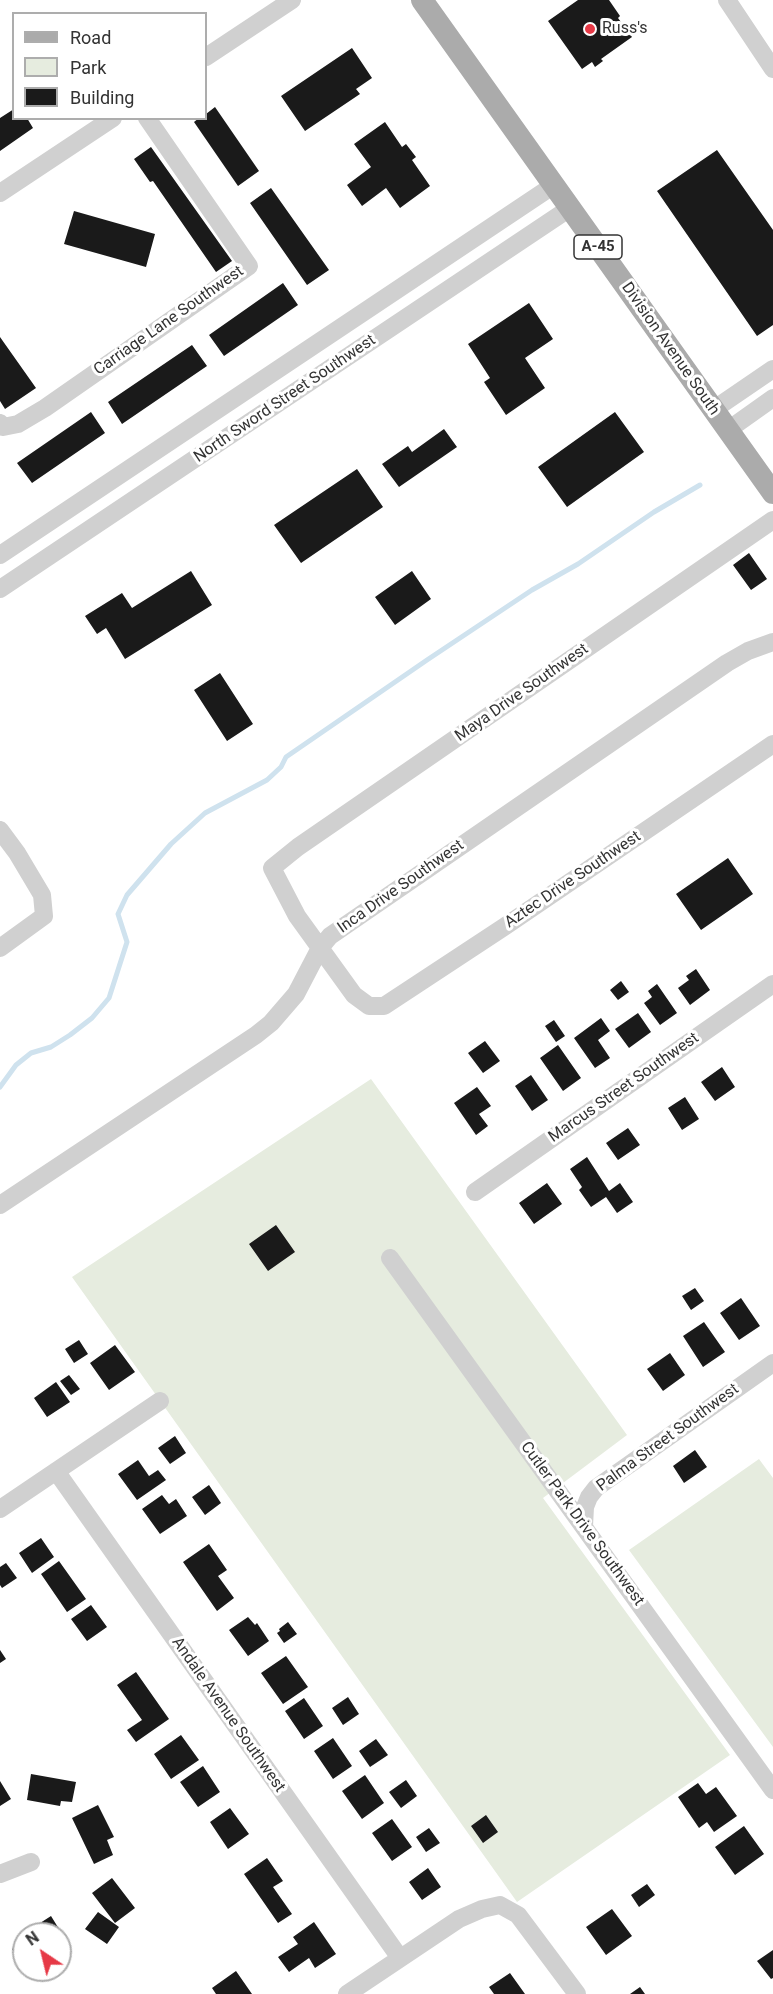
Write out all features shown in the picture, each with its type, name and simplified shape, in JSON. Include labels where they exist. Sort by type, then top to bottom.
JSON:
[{"type":"main road","name":"Division Avenue South","points":[[422,0],[773,493]]},
{"type":"street","points":[[207,56],[292,0]]},
{"type":"street","points":[[727,0],[773,69]]},
{"type":"street","points":[[0,194],[109,120]]},
{"type":"street","name":"Carriage Lane Southwest","points":[[0,423],[3,427],[18,424],[45,408],[249,266],[148,120]]},
{"type":"street","name":"North Sword Street Southwest","points":[[0,555],[554,185]]},
{"type":"street","name":"North Sword Street Southwest","points":[[0,589],[570,208]]},
{"type":"street","points":[[713,410],[773,369]]},
{"type":"street","points":[[728,430],[773,398]]},
{"type":"street","name":"Maya Drive Southwest","points":[[321,948],[297,916],[272,868],[298,847],[773,520]]},
{"type":"street","name":"Inca Drive Southwest","points":[[0,1205],[271,1023],[296,994],[330,936],[727,663],[748,651],[773,642]]},
{"type":"street","name":"Aztec Drive Southwest","points":[[321,948],[354,994],[369,1006],[384,1006],[417,986],[773,744]]},
{"type":"street","points":[[0,830],[18,853],[42,895],[44,915],[0,948]]},
{"type":"street","name":"Marcus Street Southwest","points":[[475,1192],[773,984]]},
{"type":"street","name":"Cutler Park Drive Southwest","points":[[390,1258],[773,1790]]},
{"type":"street","name":"Palma Street Southwest","points":[[584,1526],[585,1507],[596,1488],[773,1363]]},
{"type":"street","points":[[0,1509],[160,1401]]},
{"type":"street","name":"Andale Avenue Southwest","points":[[56,1472],[400,1958]]},
{"type":"street","points":[[0,1874],[30,1862]]},
{"type":"street","points":[[347,1994],[459,1919],[482,1909],[500,1905],[518,1915],[577,1994]]},
{"type":"green space","points":[[371,1079],[627,1435],[543,1498],[730,1755],[517,1902],[72,1277]]},
{"type":"green space","points":[[759,1459],[773,1478],[773,1747],[629,1550]]},
{"type":"building","name":"Russ's","points":[[578,0],[609,0],[620,16],[618,18],[632,37],[601,59],[603,61],[595,67],[592,62],[582,69],[548,21]]},
{"type":"building","points":[[352,48],[372,78],[356,89],[360,94],[305,131],[281,96]]},
{"type":"building","points":[[215,107],[259,171],[238,186],[194,122],[207,120],[207,113]]},
{"type":"building","points":[[12,110],[12,120],[28,120],[33,128],[0,151],[0,118]]},
{"type":"building","points":[[385,122],[402,147],[406,144],[416,157],[412,160],[430,186],[400,208],[386,188],[362,206],[347,185],[371,167],[354,144]]},
{"type":"building","points":[[151,147],[232,261],[216,272],[153,181],[150,182],[134,159]]},
{"type":"building","points":[[717,150],[773,230],[773,325],[757,336],[657,191]]},
{"type":"building","points":[[271,188],[329,270],[307,285],[250,203]]},
{"type":"building","points":[[74,211],[155,234],[146,267],[64,244]]},
{"type":"building","points":[[283,283],[298,305],[224,356],[209,335]]},
{"type":"building","points":[[529,303],[553,339],[525,358],[545,388],[506,415],[484,382],[490,378],[468,344]]},
{"type":"building","points":[[0,337],[36,388],[5,409],[0,401]]},
{"type":"building","points":[[192,345],[207,366],[122,424],[108,402]]},
{"type":"building","points":[[91,412],[105,433],[32,483],[17,463]]},
{"type":"building","points":[[615,412],[644,452],[567,507],[538,467]]},
{"type":"building","points":[[444,429],[457,447],[399,487],[382,464],[408,446],[412,452]]},
{"type":"building","points":[[357,469],[383,507],[301,563],[274,525]]},
{"type":"building","points":[[749,553],[767,579],[751,590],[733,565]]},
{"type":"building","points":[[191,571],[212,605],[125,659],[106,628],[97,634],[85,616],[122,593],[132,608]]},
{"type":"building","points":[[412,571],[431,599],[395,625],[375,597]]},
{"type":"building","points":[[220,673],[253,724],[227,741],[194,690]]},
{"type":"building","points":[[728,858],[753,894],[701,930],[676,894]]},
{"type":"building","points":[[696,969],[710,990],[690,1005],[678,988],[689,980],[686,976]]},
{"type":"building","points":[[621,981],[629,992],[618,1000],[610,990]]},
{"type":"building","points":[[657,984],[677,1013],[660,1025],[644,1003],[652,997],[648,991]]},
{"type":"building","points":[[638,1013],[651,1032],[629,1048],[615,1029]]},
{"type":"building","points":[[601,1018],[610,1031],[598,1040],[610,1058],[595,1068],[574,1038]]},
{"type":"building","points":[[554,1020],[565,1036],[556,1042],[545,1026]]},
{"type":"building","points":[[485,1041],[500,1061],[483,1073],[468,1053]]},
{"type":"building","points":[[558,1045],[581,1078],[563,1091],[540,1058]]},
{"type":"building","points":[[722,1067],[735,1087],[715,1101],[701,1082]]},
{"type":"building","points":[[531,1075],[548,1100],[532,1111],[515,1086]]},
{"type":"building","points":[[477,1087],[491,1106],[479,1114],[488,1126],[476,1135],[454,1103]]},
{"type":"building","points":[[685,1097],[699,1119],[682,1130],[668,1108]]},
{"type":"building","points":[[628,1128],[640,1145],[618,1160],[606,1143]]},
{"type":"building","points":[[587,1157],[609,1191],[620,1183],[633,1202],[617,1213],[606,1197],[591,1207],[579,1190],[582,1187],[570,1169]]},
{"type":"building","points":[[547,1183],[562,1204],[534,1224],[519,1203]]},
{"type":"building","points":[[276,1225],[295,1252],[268,1271],[249,1244]]},
{"type":"building","points":[[695,1288],[704,1301],[691,1310],[682,1296]]},
{"type":"building","points":[[741,1298],[760,1326],[739,1340],[720,1313]]},
{"type":"building","points":[[704,1322],[725,1352],[703,1367],[683,1336]]},
{"type":"building","points":[[79,1340],[88,1354],[74,1363],[65,1349]]},
{"type":"building","points":[[115,1345],[135,1372],[109,1390],[90,1363]]},
{"type":"building","points":[[670,1353],[685,1375],[663,1391],[647,1369]]},
{"type":"building","points":[[69,1375],[80,1389],[71,1395],[60,1381]]},
{"type":"building","points":[[56,1382],[70,1402],[47,1417],[34,1398]]},
{"type":"building","points":[[175,1436],[186,1453],[170,1464],[158,1448]]},
{"type":"building","points":[[695,1450],[707,1467],[684,1483],[673,1466]]},
{"type":"building","points":[[138,1460],[149,1476],[158,1470],[166,1480],[137,1500],[118,1474]]},
{"type":"building","points":[[209,1485],[221,1503],[205,1515],[192,1497]]},
{"type":"building","points":[[162,1495],[169,1504],[176,1499],[187,1516],[160,1534],[142,1509]]},
{"type":"building","points":[[41,1538],[54,1557],[32,1573],[19,1553]]},
{"type":"building","points":[[209,1544],[227,1570],[218,1576],[234,1598],[217,1611],[183,1562]]},
{"type":"building","points":[[59,1561],[86,1599],[67,1612],[41,1574]]},
{"type":"building","points":[[6,1563],[17,1578],[2,1588],[0,1567]]},
{"type":"building","points":[[91,1605],[107,1627],[87,1641],[71,1619]]},
{"type":"building","points":[[248,1617],[255,1625],[257,1623],[269,1641],[248,1656],[229,1630]]},
{"type":"building","points":[[288,1622],[297,1634],[284,1643],[277,1633]]},
{"type":"building","points":[[0,1650],[6,1659],[0,1663]]},
{"type":"building","points":[[286,1656],[308,1687],[283,1704],[261,1673]]},
{"type":"building","points":[[136,1672],[169,1719],[136,1742],[127,1730],[142,1720],[117,1685]]},
{"type":"building","points":[[348,1697],[359,1714],[343,1725],[332,1708]]},
{"type":"building","points":[[304,1698],[323,1726],[304,1739],[285,1711]]},
{"type":"building","points":[[181,1735],[199,1760],[171,1779],[154,1754]]},
{"type":"building","points":[[333,1738],[352,1766],[333,1779],[314,1751]]},
{"type":"building","points":[[376,1739],[388,1755],[370,1767],[359,1751]]},
{"type":"building","points":[[203,1766],[220,1792],[198,1807],[180,1782]]},
{"type":"building","points":[[31,1774],[76,1782],[72,1802],[61,1801],[60,1806],[27,1800]]},
{"type":"building","points":[[365,1775],[384,1803],[362,1819],[342,1791]]},
{"type":"building","points":[[406,1780],[417,1796],[401,1808],[389,1792]]},
{"type":"building","points":[[0,1781],[11,1799],[0,1806]]},
{"type":"building","points":[[698,1783],[706,1794],[716,1787],[737,1816],[714,1832],[707,1822],[699,1828],[678,1797]]},
{"type":"building","points":[[98,1805],[114,1837],[107,1840],[113,1855],[94,1864],[72,1818]]},
{"type":"building","points":[[230,1808],[249,1834],[228,1849],[210,1822]]},
{"type":"building","points":[[486,1815],[498,1832],[483,1843],[471,1826]]},
{"type":"building","points":[[392,1819],[412,1847],[392,1861],[372,1833]]},
{"type":"building","points":[[744,1826],[764,1854],[735,1875],[715,1847]]},
{"type":"building","points":[[429,1828],[440,1843],[426,1852],[416,1837]]},
{"type":"building","points":[[267,1858],[283,1881],[273,1887],[292,1914],[278,1923],[244,1874]]},
{"type":"building","points":[[428,1868],[441,1887],[422,1900],[409,1882]]},
{"type":"building","points":[[112,1878],[135,1908],[115,1923],[92,1893]]},
{"type":"building","points":[[647,1884],[655,1895],[639,1907],[631,1895]]},
{"type":"building","points":[[612,1909],[632,1936],[606,1955],[586,1927]]},
{"type":"building","points":[[98,1912],[119,1927],[107,1944],[85,1929]]},
{"type":"building","points":[[51,1916],[55,1922],[42,1922]]},
{"type":"building","points":[[314,1922],[336,1954],[315,1968],[309,1958],[289,1972],[278,1957],[298,1944],[293,1937]]},
{"type":"building","points":[[773,1950],[773,1978],[771,1979],[757,1961]]},
{"type":"building","points":[[236,1971],[252,1994],[216,1994],[212,1988]]},
{"type":"building","points":[[510,1973],[525,1994],[494,1994],[489,1987]]},
{"type":"building","points":[[640,1987],[645,1994],[630,1994]]},
{"type":"waterway","points":[[0,1087],[16,1065],[31,1053],[51,1047],[70,1035],[92,1018],[109,998],[127,942],[118,914],[127,895],[171,844],[205,813],[267,780],[281,767],[286,757],[427,660],[532,590],[578,564],[654,512],[700,485]]},
{"type":"place","name":"Russ's","points":[[590,29]]}]
